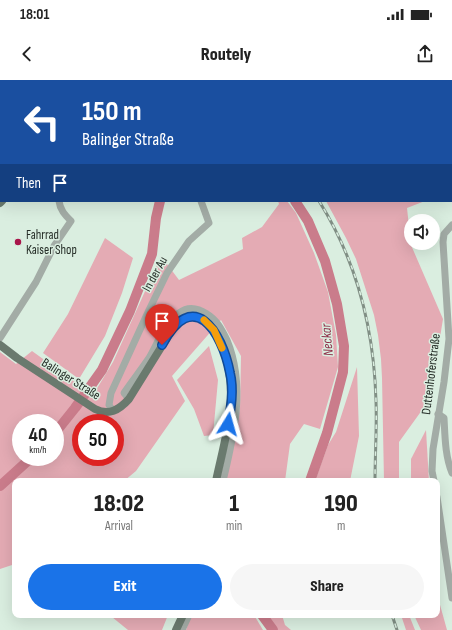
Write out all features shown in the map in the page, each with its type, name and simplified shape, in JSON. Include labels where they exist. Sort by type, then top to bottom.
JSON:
[{"type":"main road","name":"Balinger Straße","points":[[0,346],[95,409],[103,412],[109,412],[122,407],[129,399],[175,325],[181,320],[193,316],[205,320],[214,330],[219,340],[230,374],[231,409],[217,478]]},
{"type":"main road","points":[[176,630],[181,618]]},
{"type":"street","points":[[0,338],[36,282],[54,246],[71,221],[64,214],[59,202]]},
{"type":"street","name":"In der Au","points":[[113,411],[109,405],[112,393],[167,273],[189,240],[210,223],[201,202]]},
{"type":"street","name":"Duttenhoferstraße","points":[[433,478],[432,471],[433,449],[448,339],[442,242],[444,234],[452,224]]},
{"type":"street","points":[[446,301],[452,306]]},
{"type":"street","points":[[129,399],[124,393],[148,358],[170,321],[179,312],[186,309],[197,309],[208,314],[215,320],[223,332],[231,351],[237,376],[237,410],[224,478]]},
{"type":"street","points":[[438,414],[444,418],[446,450],[452,473]]},
{"type":"street","points":[[440,517],[452,598]]},
{"type":"street","points":[[182,630],[188,618]]},
{"type":"shaded area","points":[[278,202],[288,202],[296,213],[314,253],[328,292],[336,335],[338,367],[320,429],[304,424],[290,444],[285,478],[227,478],[240,408],[241,356],[221,320],[172,376],[185,401],[136,471],[128,478],[12,478],[12,565],[0,569],[0,352],[16,364],[32,351],[93,395],[113,362],[161,256],[179,280],[243,249],[242,238],[262,227],[279,204]]},
{"type":"shaded area","points":[[327,202],[422,202],[407,208],[408,214],[404,214],[404,250],[413,250],[443,319],[430,399],[399,442],[399,478],[384,478],[382,378],[378,335],[374,315],[356,259]]},
{"type":"shaded area","points":[[105,238],[133,258],[122,293],[105,336],[79,379],[43,353],[68,314]]},
{"type":"shaded area","points":[[209,346],[218,380],[213,435],[204,436],[194,409],[177,380]]},
{"type":"shaded area","points":[[357,367],[359,436],[351,478],[316,478],[328,445],[336,432]]},
{"type":"shaded area","points":[[426,430],[429,478],[411,478],[411,459]]},
{"type":"shaded area","points":[[440,605],[447,630],[421,630],[415,618],[440,618]]},
{"type":"shaded area","points":[[113,618],[167,618],[162,630],[128,630]]},
{"type":"shaded area","points":[[190,618],[256,618],[263,630],[186,630]]},
{"type":"shaded area","points":[[269,618],[283,618],[285,625],[291,630],[278,630]]},
{"type":"shaded area","points":[[402,618],[410,618],[415,630],[406,630]]},
{"type":"waterway","name":"Neckar","points":[[64,422],[102,370],[130,311],[152,254],[156,218],[160,202]]},
{"type":"waterway","name":"Neckar","points":[[296,202],[308,221],[325,261],[337,304],[344,346],[343,372],[327,433],[311,478]]},
{"type":"waterway","name":"Neckar","points":[[0,486],[22,466]]},
{"type":"waterway","name":"Neckar","points":[[264,618],[273,630]]},
{"type":"railway","points":[[320,202],[333,224],[354,273],[367,322],[375,374],[375,478]]},
{"type":"railway","points":[[393,618],[397,630]]},
{"type":"slow traffic","points":[[204,320],[214,330],[222,348]]},
{"type":"place","name":"Fahrrad Kaiser Shop","points":[[18,242]]},
{"type":"route","points":[[162,345],[175,325],[187,317],[193,316],[205,320],[214,330],[226,358],[230,374],[232,394],[228,424]]}]
